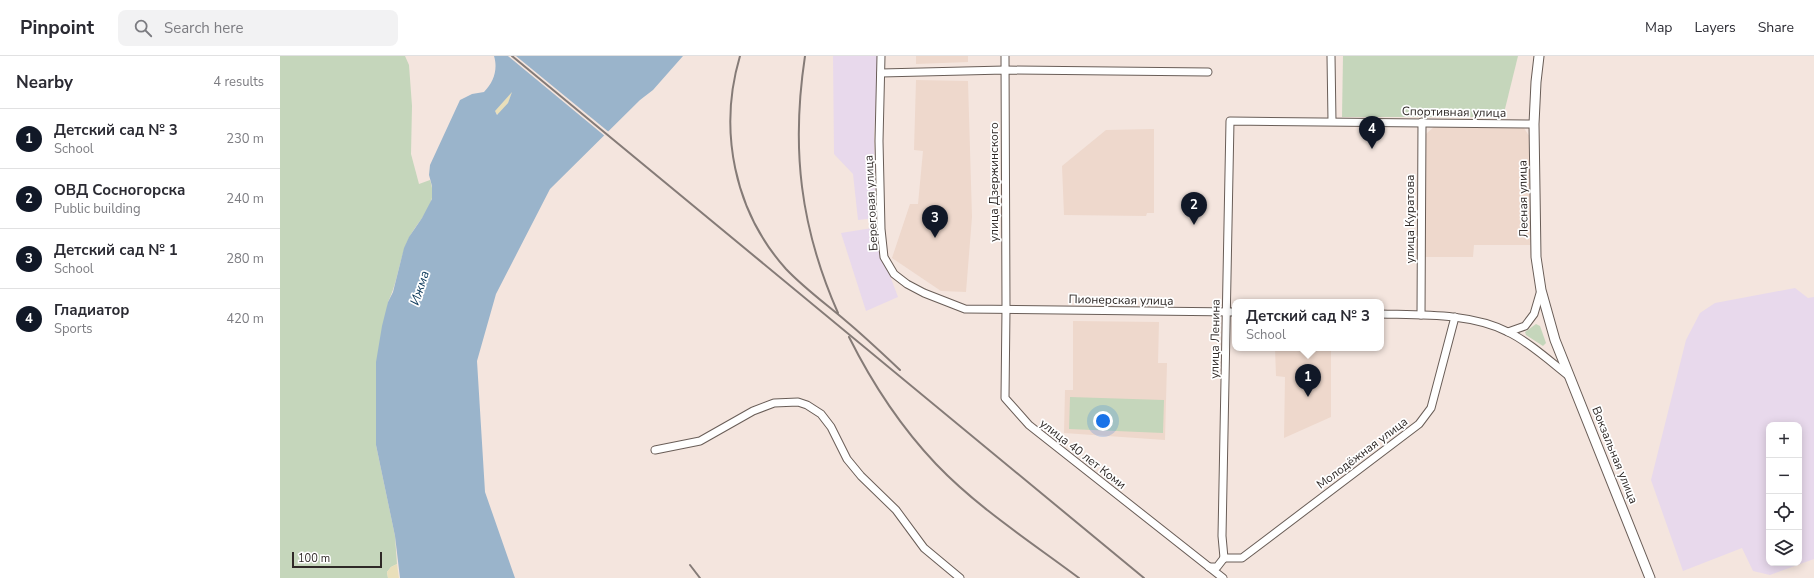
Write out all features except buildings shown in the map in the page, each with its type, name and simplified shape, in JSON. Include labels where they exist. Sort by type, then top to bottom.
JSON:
[{"type":"main road","name":"Лесная улица","points":[[1539,56],[1534,124],[1536,257],[1541,290],[1555,340]]},
{"type":"main road","name":"Вокзальная улица","points":[[1555,340],[1572,378],[1650,578]]},
{"type":"street","name":"Береговая улица","points":[[881,56],[879,148],[881,229],[884,257],[894,274],[907,284],[924,293],[966,309],[1006,309]]},
{"type":"street","name":"улица Дзержинского","points":[[1005,56],[1006,309]]},
{"type":"street","points":[[1331,56],[1332,121]]},
{"type":"street","points":[[881,73],[1005,70],[1208,72]]},
{"type":"street","name":"Спортивная улица","points":[[1230,121],[1534,124]]},
{"type":"street","name":"улица Ленина","points":[[1224,558],[1222,536],[1230,121]]},
{"type":"street","name":"улица Куратова","points":[[1421,315],[1422,122]]},
{"type":"street","points":[[1508,332],[1525,326],[1534,314],[1541,290]]},
{"type":"street","name":"Пионерская улица","points":[[1006,309],[1232,312]]},
{"type":"street","name":"улица 40 лет Коми","points":[[1006,309],[1005,398],[1029,425],[1223,578]]},
{"type":"street","points":[[1384,314],[1455,317],[1508,332],[1572,378]]},
{"type":"street","name":"Молодёжная улица","points":[[1224,558],[1242,558],[1419,424],[1431,408],[1455,317]]},
{"type":"street","points":[[655,450],[700,441],[753,410],[774,403],[798,402],[807,405],[820,414],[828,423],[847,459],[861,476],[896,510],[924,548],[960,578]]},
{"type":"street","points":[[1209,567],[1217,567],[1224,558]]},
{"type":"shaded area","points":[[833,56],[878,56],[874,136],[876,218],[858,220],[853,174],[834,154]]},
{"type":"shaded area","points":[[916,56],[968,56],[968,62],[916,64]]},
{"type":"shaded area","points":[[916,80],[968,81],[972,217],[966,292],[941,291],[892,258],[910,204],[918,204],[923,151],[914,150]]},
{"type":"shaded area","points":[[1435,126],[1524,128],[1531,139],[1530,245],[1474,245],[1473,257],[1424,257],[1426,134]]},
{"type":"shaded area","points":[[1154,129],[1154,213],[1147,213],[1146,216],[1064,215],[1062,166],[1106,130]]},
{"type":"shaded area","points":[[872,228],[898,297],[866,311],[841,233]]},
{"type":"shaded area","points":[[1795,288],[1808,298],[1814,297],[1814,559],[1802,563],[1802,422],[1766,422],[1766,566],[1795,566],[1770,575],[1753,571],[1742,548],[1683,571],[1651,480],[1686,340],[1700,313],[1715,303]]},
{"type":"shaded area","points":[[1073,321],[1159,322],[1158,363],[1167,363],[1165,440],[1064,433],[1065,390],[1073,390]]},
{"type":"shaded area","points":[[1275,351],[1331,351],[1331,417],[1284,438],[1285,377],[1276,376]]},
{"type":"green space","points":[[280,56],[405,56],[409,65],[412,106],[411,154],[419,184],[430,180],[432,186],[432,198],[428,209],[412,233],[406,246],[388,302],[376,445],[395,536],[397,564],[391,567],[387,572],[388,578],[280,578]]},
{"type":"green space","points":[[1343,56],[1518,56],[1503,117],[1342,117]]},
{"type":"green space","points":[[1536,324],[1540,326],[1546,343],[1543,346],[1526,335],[1525,332]]},
{"type":"green space","points":[[1070,397],[1164,400],[1163,433],[1069,429]]},
{"type":"sand","points":[[513,90],[508,103],[498,115],[494,111]]},
{"type":"sand","points":[[397,564],[399,578],[388,578],[387,572],[391,567]]},
{"type":"water","name":"Ижма","points":[[494,56],[683,56],[653,90],[640,100],[550,189],[496,294],[477,361],[485,492],[515,578],[400,578],[395,536],[376,445],[376,362],[382,326],[388,302],[393,292],[404,248],[432,199],[432,186],[429,175],[430,165],[460,100],[472,94],[484,92],[493,80],[496,66]],"holes":[[[512,92],[508,103],[497,115],[495,111]]]},
{"type":"pier","points":[[508,56],[516,56],[610,133],[606,137]]},
{"type":"railway","points":[[512,56],[1144,578]]},
{"type":"railway","points":[[740,56],[734,84],[731,112],[731,141],[735,168],[743,196],[754,222],[768,246],[786,269],[900,370]]},
{"type":"railway","points":[[805,56],[799,123],[799,155],[802,187],[807,218],[815,250],[825,281],[838,313]]},
{"type":"railway","points":[[849,337],[867,371],[888,404],[910,435],[936,464],[987,510],[1079,578]]},
{"type":"railway","points":[[690,565],[700,578]]},
{"type":"place","name":"Гладиатор","points":[[1372,149]]},
{"type":"place","name":"ОВД Сосногорска","points":[[1194,225]]},
{"type":"place","name":"Детский сад № 1","points":[[935,238]]},
{"type":"place","name":"Детский сад № 3","points":[[1308,397]]}]
